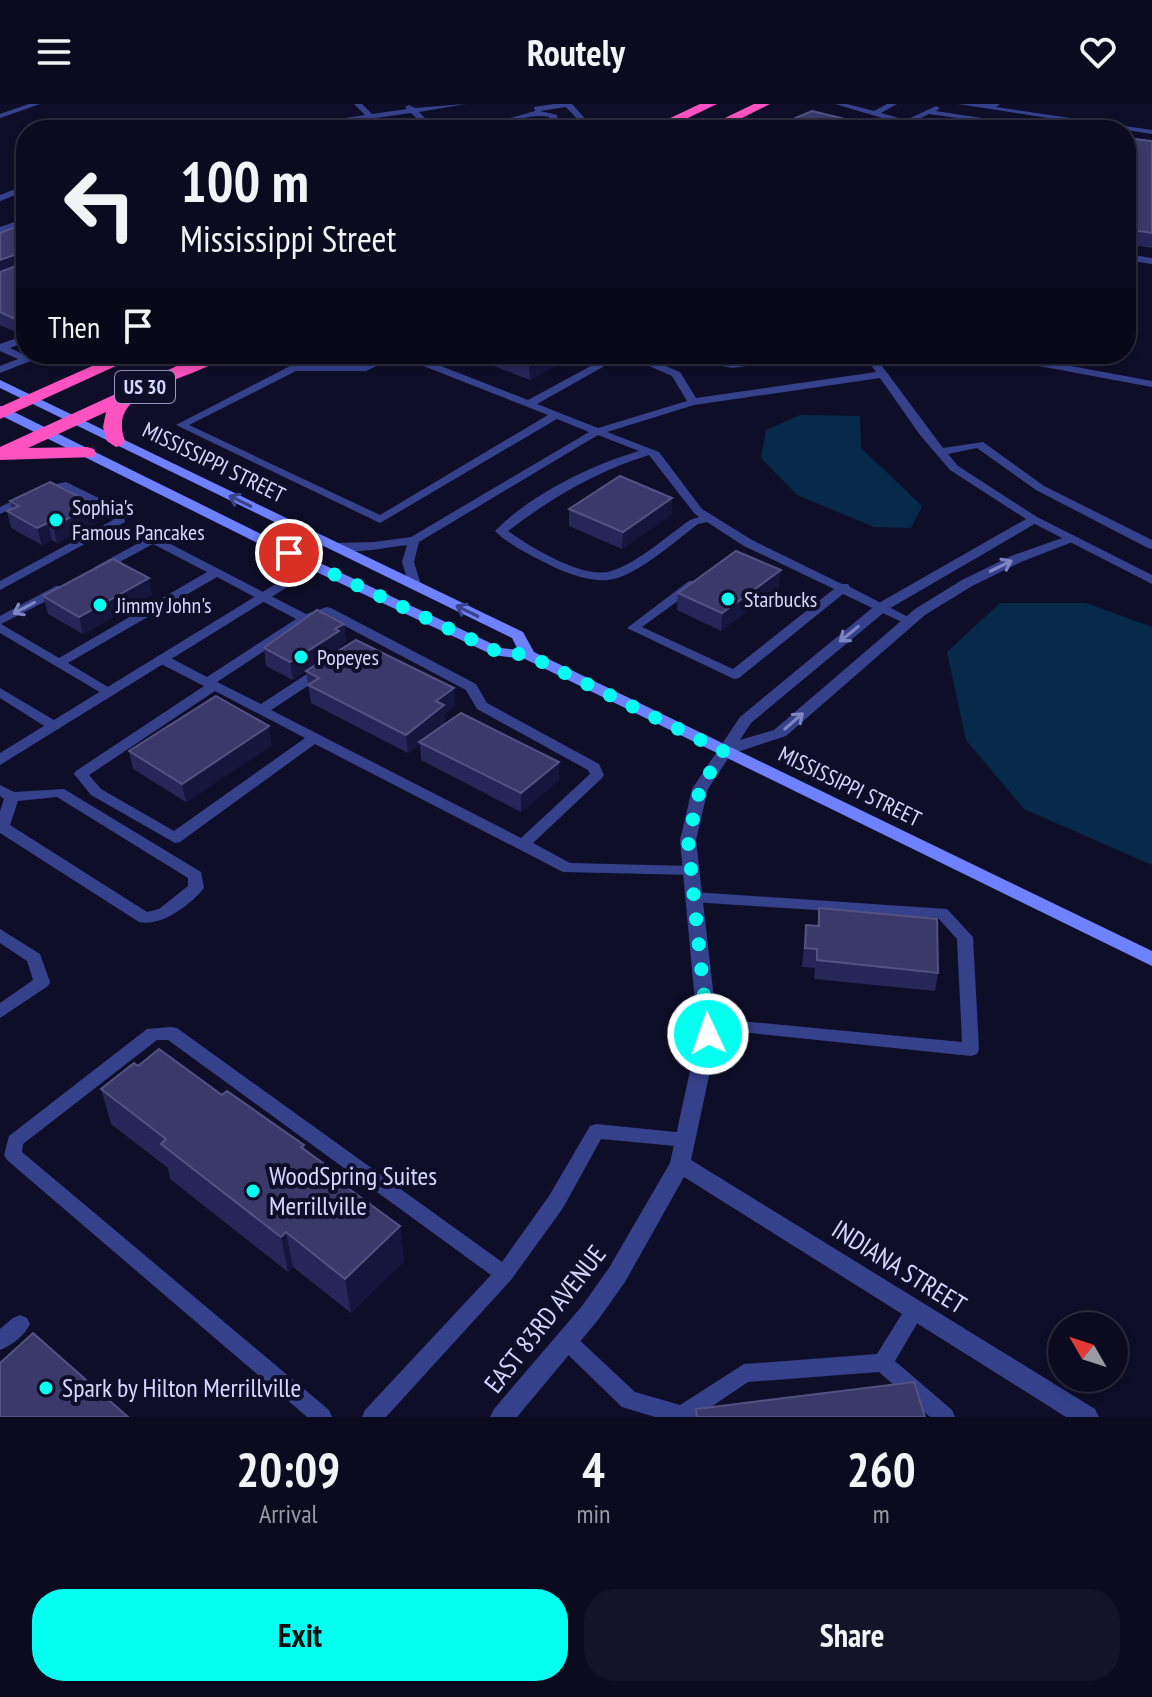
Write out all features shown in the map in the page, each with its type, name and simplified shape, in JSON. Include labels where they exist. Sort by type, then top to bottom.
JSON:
[{"type":"highway","points":[[675,120],[711,104]]},
{"type":"highway","points":[[729,120],[764,104]]},
{"type":"highway","name":"US 30","points":[[1,412],[111,364]]},
{"type":"highway","name":"US 30","points":[[0,456],[72,419],[195,364]]},
{"type":"highway","points":[[116,441],[111,429],[112,415],[129,394]]},
{"type":"highway","points":[[0,456],[40,451],[87,453]]},
{"type":"street","name":"MISSISSIPPI STREET","points":[[0,384],[518,635],[528,655]]},
{"type":"street","name":"MISSISSIPPI STREET","points":[[1,412],[498,652],[528,655],[1152,959]]},
{"type":"street","name":"EAST 83RD AVENUE","points":[[502,1417],[567,1341],[617,1275],[680,1164],[708,1034],[688,840],[693,810],[705,781],[745,720],[882,607],[1033,519]]},
{"type":"street","points":[[723,751],[780,733],[910,621],[967,583],[1016,559],[1073,539]]},
{"type":"street","points":[[0,760],[313,565]]},
{"type":"street","name":"INDIANA STREET","points":[[680,1164],[1087,1417]]},
{"type":"lane","points":[[0,116],[36,104]]},
{"type":"lane","points":[[358,104],[373,120]]},
{"type":"lane","points":[[340,120],[410,107],[462,104]]},
{"type":"lane","points":[[501,120],[521,112],[568,104],[582,120]]},
{"type":"lane","points":[[839,104],[898,120]]},
{"type":"lane","points":[[874,114],[893,104]]},
{"type":"lane","points":[[910,120],[943,104]]},
{"type":"lane","points":[[962,104],[1079,120]]},
{"type":"lane","points":[[509,120],[530,112],[566,120]]},
{"type":"lane","points":[[928,112],[985,120]]},
{"type":"lane","points":[[553,115],[554,120]]},
{"type":"lane","points":[[819,118],[826,120]]},
{"type":"lane","points":[[374,364],[366,368],[294,368],[181,425],[380,520],[556,415]]},
{"type":"lane","points":[[427,364],[655,454],[698,511],[748,543],[910,621]]},
{"type":"lane","points":[[529,404],[602,364]]},
{"type":"lane","points":[[652,364],[676,374],[693,402]]},
{"type":"lane","points":[[876,364],[954,468],[1033,519],[1152,580]]},
{"type":"lane","points":[[1044,364],[1152,384]]},
{"type":"lane","points":[[335,547],[374,546],[414,540],[598,431],[693,402],[883,374]]},
{"type":"lane","points":[[940,452],[979,444],[1040,488],[1152,545]]},
{"type":"lane","points":[[649,452],[613,463],[530,508],[501,531],[522,548],[593,576],[612,576],[694,522],[709,518]]},
{"type":"lane","points":[[0,511],[45,489],[66,485],[119,512],[119,522],[3,581]]},
{"type":"lane","points":[[83,576],[153,539],[305,619]]},
{"type":"lane","points":[[414,540],[408,562],[415,585]]},
{"type":"lane","points":[[735,553],[748,543]]},
{"type":"lane","points":[[710,571],[633,628],[734,675],[844,587]]},
{"type":"lane","points":[[59,663],[217,572]]},
{"type":"lane","points":[[0,621],[69,583]]},
{"type":"lane","points":[[314,738],[175,838],[96,792],[81,774],[305,619],[327,611],[471,687],[477,710],[594,767],[597,775],[522,845]]},
{"type":"lane","points":[[0,628],[108,693]]},
{"type":"lane","points":[[363,644],[376,636]]},
{"type":"lane","points":[[162,659],[568,868],[689,871]]},
{"type":"lane","points":[[261,710],[338,661]]},
{"type":"lane","points":[[0,692],[54,726]]},
{"type":"lane","points":[[59,792],[196,876],[196,888],[164,913],[145,918],[2,827],[6,793],[59,792]]},
{"type":"lane","points":[[693,897],[942,913],[965,937],[971,1049],[708,1024]]},
{"type":"lane","points":[[0,935],[34,958],[42,982],[0,1012]]},
{"type":"lane","points":[[322,1417],[13,1155],[15,1141],[153,1034],[171,1033],[504,1274]]},
{"type":"lane","points":[[372,1417],[504,1274],[556,1202],[596,1131],[686,1140]]},
{"type":"lane","points":[[883,1363],[915,1310]]},
{"type":"lane","points":[[0,1341],[20,1324]]},
{"type":"lane","points":[[567,1341],[629,1400],[648,1411],[682,1415],[744,1373],[883,1363],[945,1417]]},
{"type":"water","points":[[800,415],[860,416],[861,448],[922,506],[911,528],[874,527],[797,495],[761,458],[766,430]]},
{"type":"water","points":[[1000,603],[1086,603],[1152,627],[1152,865],[1024,809],[966,740],[947,652]]},
{"type":"building","points":[[812,111],[849,120],[791,120]]},
{"type":"building","points":[[1136,139],[1152,141],[1152,233],[1136,231]]},
{"type":"building","points":[[16,227],[16,254],[0,260],[0,233]]},
{"type":"building","points":[[16,266],[16,320],[0,312],[0,272]]},
{"type":"building","points":[[620,476],[672,498],[623,532],[569,509]]},
{"type":"building","points":[[50,482],[95,505],[53,526],[48,523],[37,528],[7,511],[19,506],[10,501]]},
{"type":"building","points":[[736,551],[781,570],[722,613],[678,593]]},
{"type":"building","points":[[113,559],[149,578],[79,617],[43,596]]},
{"type":"building","points":[[317,610],[344,624],[335,629],[339,631],[290,662],[264,648]]},
{"type":"building","points":[[356,640],[454,688],[436,701],[444,705],[406,735],[308,685],[319,678],[306,671]]},
{"type":"building","points":[[216,696],[269,726],[182,784],[129,751]]},
{"type":"building","points":[[461,713],[559,762],[521,793],[419,742]]},
{"type":"building","points":[[819,908],[937,919],[938,973],[817,960],[817,949],[805,948],[806,925],[819,926]]},
{"type":"building","name":"WoodSpring Suites Merrillville","points":[[159,1049],[222,1095],[227,1091],[304,1145],[301,1147],[345,1179],[341,1183],[400,1226],[345,1279],[286,1232],[281,1237],[161,1144],[166,1139],[101,1089],[134,1063],[138,1066]]},
{"type":"building","points":[[33,1333],[128,1417],[0,1417],[0,1363]]},
{"type":"building","points":[[914,1382],[925,1417],[697,1417],[696,1409]]},
{"type":"place","name":"Sophia's Famous Pancakes","points":[[56,520]]},
{"type":"place","name":"Starbucks","points":[[728,599]]},
{"type":"place","name":"Jimmy John's","points":[[100,605]]},
{"type":"place","name":"Popeyes","points":[[301,657]]},
{"type":"place","name":"WoodSpring Suites Merrillville","points":[[253,1191]]},
{"type":"place","name":"Spark by Hilton Merrillville","points":[[46,1388]]},
{"type":"route","points":[[289,553],[498,652],[528,655],[723,751],[700,789],[688,840],[689,871],[706,989],[708,1034]]}]
